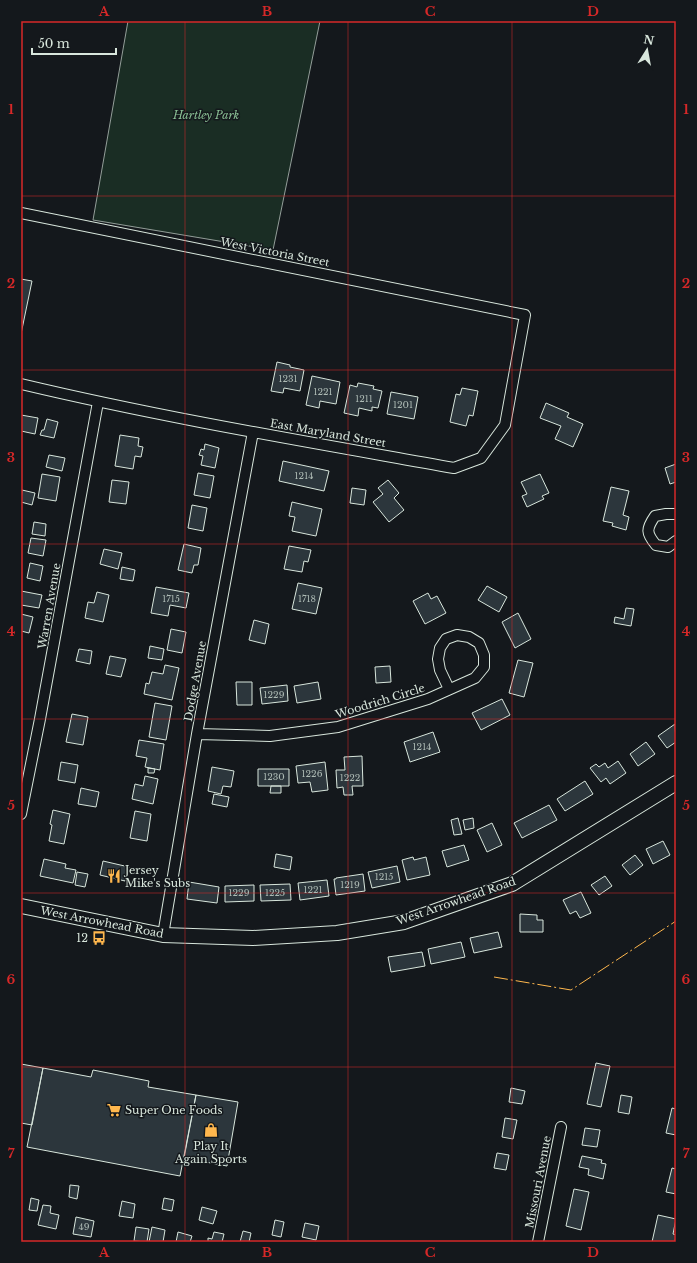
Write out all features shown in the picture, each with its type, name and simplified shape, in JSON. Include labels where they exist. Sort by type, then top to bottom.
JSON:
[{"type":"street","name":"West Victoria Street","points":[[21,213],[525,315]]},
{"type":"street","name":"East Maryland Street","points":[[21,384],[98,402],[253,432],[454,468],[480,458],[505,425],[525,315]]},
{"type":"street","name":"Warren Avenue","points":[[21,814],[40,719],[98,402]]},
{"type":"street","name":"Dodge Avenue","points":[[163,935],[197,734],[253,432]]},
{"type":"street","points":[[676,514],[655,516],[648,526],[648,536],[656,545],[668,547],[676,541]]},
{"type":"street","name":"Woodrich Circle","points":[[197,734],[270,736],[338,727],[428,699],[475,678],[484,667],[484,655],[479,643],[468,637],[457,635],[446,640],[440,648],[438,659],[440,670],[449,689]]},
{"type":"street","name":"West Arrowhead Road","points":[[21,906],[163,935],[253,938],[338,933],[404,922],[512,884],[676,783]]},
{"type":"street","name":"Missouri Avenue","points":[[538,1242],[561,1127]]},
{"type":"green space","name":"Hartley Park","points":[[128,21],[320,21],[273,250],[93,220]]},
{"type":"building","points":[[21,279],[32,281],[21,334]]},
{"type":"building","points":[[277,362],[304,370],[300,391],[284,388],[283,393],[271,391]]},
{"type":"building","points":[[312,376],[340,382],[336,404],[320,401],[319,408],[306,405]]},
{"type":"building","points":[[358,383],[374,386],[373,389],[382,391],[378,408],[372,407],[372,411],[359,408],[358,416],[344,413],[350,385],[357,387]]},
{"type":"building","points":[[462,388],[478,391],[473,416],[469,415],[466,426],[450,422],[456,394],[460,395]]},
{"type":"building","points":[[391,392],[418,397],[414,419],[387,414]]},
{"type":"building","points":[[546,403],[569,413],[567,417],[583,424],[573,447],[555,439],[561,426],[540,418]]},
{"type":"building","points":[[21,415],[38,418],[35,434],[21,431]]},
{"type":"building","points":[[47,419],[58,422],[54,438],[40,435],[42,430],[44,430]]},
{"type":"building","points":[[120,435],[139,438],[138,446],[143,447],[141,457],[135,456],[133,469],[115,466]]},
{"type":"building","points":[[205,444],[219,448],[215,468],[201,465],[203,456],[199,455],[201,449],[204,450]]},
{"type":"building","points":[[49,455],[65,458],[62,471],[46,467]]},
{"type":"building","points":[[283,461],[329,471],[324,491],[279,481]]},
{"type":"building","points":[[676,464],[676,482],[670,484],[665,468]]},
{"type":"building","points":[[198,473],[214,476],[210,498],[194,495]]},
{"type":"building","points":[[42,474],[60,477],[56,501],[38,498]]},
{"type":"building","points":[[540,474],[549,493],[542,496],[544,499],[527,507],[522,496],[527,494],[521,482]]},
{"type":"building","points":[[112,480],[129,482],[126,504],[109,502]]},
{"type":"building","points":[[388,480],[399,493],[394,498],[404,510],[389,522],[373,502],[383,494],[378,488]]},
{"type":"building","points":[[611,487],[629,491],[623,515],[629,517],[626,530],[612,526],[613,523],[603,521]]},
{"type":"building","points":[[352,488],[366,490],[364,505],[350,503]]},
{"type":"building","points":[[22,490],[35,493],[32,505],[21,502]]},
{"type":"building","points":[[292,502],[322,509],[316,536],[292,531],[295,517],[289,516]]},
{"type":"building","points":[[192,505],[207,508],[203,531],[188,528]]},
{"type":"building","points":[[34,522],[46,524],[45,536],[32,534]]},
{"type":"building","points":[[31,538],[46,540],[43,556],[28,553]]},
{"type":"building","points":[[184,544],[201,548],[198,565],[194,565],[192,573],[178,570]]},
{"type":"building","points":[[289,546],[311,550],[308,562],[304,561],[302,572],[284,569]]},
{"type":"building","points":[[104,549],[122,553],[118,569],[100,564]]},
{"type":"building","points":[[30,563],[43,566],[40,581],[27,578]]},
{"type":"building","points":[[122,567],[135,570],[133,581],[120,579]]},
{"type":"building","points":[[298,583],[322,588],[316,614],[292,609]]},
{"type":"building","points":[[487,586],[507,597],[499,612],[478,600]]},
{"type":"building","points":[[156,587],[189,593],[186,608],[170,605],[168,616],[151,613]]},
{"type":"building","points":[[21,591],[42,595],[39,608],[21,605]]},
{"type":"building","points":[[97,592],[109,595],[103,622],[85,618],[88,602],[94,603]]},
{"type":"building","points":[[428,593],[431,599],[437,596],[446,613],[425,624],[413,601]]},
{"type":"building","points":[[626,608],[634,609],[631,626],[614,623],[615,617],[624,619]]},
{"type":"building","points":[[518,613],[531,639],[515,648],[502,622]]},
{"type":"building","points":[[21,614],[33,617],[29,633],[21,631]]},
{"type":"building","points":[[254,620],[269,624],[265,644],[249,640]]},
{"type":"building","points":[[171,629],[186,632],[182,653],[167,650]]},
{"type":"building","points":[[150,646],[164,649],[162,660],[148,658]]},
{"type":"building","points":[[79,649],[92,651],[90,664],[76,661]]},
{"type":"building","points":[[110,656],[126,659],[121,677],[106,674]]},
{"type":"building","points":[[518,660],[533,663],[524,697],[509,693]]},
{"type":"building","points":[[165,665],[179,668],[172,700],[144,694],[146,683],[149,684],[152,672],[163,674]]},
{"type":"building","points":[[390,666],[391,682],[376,683],[375,667]]},
{"type":"building","points":[[236,682],[252,682],[252,705],[237,705]]},
{"type":"building","points":[[318,682],[321,699],[297,703],[294,686]]},
{"type":"building","points":[[287,685],[288,701],[262,704],[260,688]]},
{"type":"building","points":[[502,699],[510,715],[481,730],[472,713]]},
{"type":"building","points":[[155,703],[172,706],[166,740],[149,737]]},
{"type":"building","points":[[72,714],[88,717],[83,745],[66,742]]},
{"type":"building","points":[[675,724],[676,742],[667,748],[658,736]]},
{"type":"building","points":[[433,732],[440,752],[410,762],[404,742]]},
{"type":"building","points":[[139,740],[164,744],[160,770],[145,767],[147,758],[136,756]]},
{"type":"building","points":[[646,742],[655,754],[638,766],[630,754]]},
{"type":"building","points":[[362,756],[363,786],[352,786],[353,795],[344,795],[343,787],[337,788],[336,770],[345,770],[344,757]]},
{"type":"building","points":[[618,761],[626,773],[610,784],[606,778],[601,782],[590,768],[596,764],[599,767],[605,763],[608,768]]},
{"type":"building","points":[[61,762],[78,765],[75,783],[58,780]]},
{"type":"building","points":[[325,762],[328,790],[312,792],[310,782],[298,783],[296,766]]},
{"type":"building","points":[[212,767],[234,771],[231,787],[223,786],[221,794],[208,791]]},
{"type":"building","points":[[148,768],[155,769],[154,773],[148,773]]},
{"type":"building","points":[[258,769],[289,769],[289,786],[258,786]]},
{"type":"building","points":[[145,776],[158,779],[153,804],[132,799],[135,784],[143,786]]},
{"type":"building","points":[[585,781],[593,794],[565,811],[557,799]]},
{"type":"building","points":[[271,786],[281,786],[281,793],[270,793]]},
{"type":"building","points":[[81,788],[99,792],[96,807],[78,804]]},
{"type":"building","points":[[214,794],[229,797],[227,807],[212,804]]},
{"type":"building","points":[[549,805],[557,820],[522,838],[514,823]]},
{"type":"building","points":[[53,810],[70,814],[64,844],[49,841]]},
{"type":"building","points":[[135,811],[151,814],[147,841],[130,838]]},
{"type":"building","points":[[458,818],[462,834],[454,835],[451,820]]},
{"type":"building","points":[[473,818],[474,828],[465,830],[463,820]]},
{"type":"building","points":[[492,823],[502,845],[487,852],[477,830]]},
{"type":"building","points":[[663,841],[670,855],[653,864],[646,849]]},
{"type":"building","points":[[464,845],[469,860],[447,867],[442,851]]},
{"type":"building","points":[[276,854],[292,857],[290,870],[274,867]]},
{"type":"building","points":[[635,855],[643,865],[630,875],[622,865]]},
{"type":"building","points":[[413,857],[414,860],[426,857],[430,875],[407,880],[402,860]]},
{"type":"building","points":[[44,859],[66,864],[65,868],[76,870],[73,883],[40,876]]},
{"type":"building","points":[[103,861],[129,867],[125,881],[100,875]]},
{"type":"building","points":[[397,866],[400,882],[372,888],[368,872]]},
{"type":"building","points":[[77,872],[88,874],[85,887],[75,885]]},
{"type":"building","points":[[363,874],[365,891],[336,895],[334,879]]},
{"type":"building","points":[[605,876],[612,886],[599,895],[591,885]]},
{"type":"building","points":[[327,880],[329,896],[300,900],[298,883]]},
{"type":"building","points":[[189,882],[219,887],[217,903],[187,899]]},
{"type":"building","points":[[290,884],[291,900],[261,901],[260,885]]},
{"type":"building","points":[[254,885],[254,901],[225,902],[225,886]]},
{"type":"building","points":[[581,892],[591,913],[580,918],[576,911],[570,914],[563,900]]},
{"type":"building","points":[[520,914],[537,915],[537,920],[543,920],[543,932],[520,932]]},
{"type":"building","points":[[498,932],[502,947],[474,953],[470,938]]},
{"type":"building","points":[[461,942],[465,957],[431,964],[428,949]]},
{"type":"building","points":[[422,952],[425,966],[391,972],[388,957]]},
{"type":"building","points":[[596,1063],[610,1066],[601,1107],[587,1104]]},
{"type":"building","points":[[21,1064],[43,1068],[32,1125],[21,1123]]},
{"type":"building","name":"Super One Foods","points":[[43,1068],[91,1077],[93,1070],[149,1081],[148,1087],[196,1095],[180,1176],[27,1147]]},
{"type":"building","points":[[511,1088],[525,1091],[522,1104],[509,1102]]},
{"type":"building","name":"Play It Again Sports","points":[[196,1095],[238,1102],[227,1166],[184,1158]]},
{"type":"building","points":[[621,1095],[632,1097],[629,1114],[618,1112]]},
{"type":"building","points":[[672,1108],[676,1109],[676,1135],[666,1133]]},
{"type":"building","points":[[505,1118],[517,1120],[513,1139],[502,1137]]},
{"type":"building","points":[[585,1128],[600,1130],[597,1147],[582,1145]]},
{"type":"building","points":[[497,1153],[509,1155],[506,1170],[494,1168]]},
{"type":"building","points":[[582,1156],[602,1160],[601,1163],[606,1164],[603,1179],[588,1175],[589,1169],[579,1167]]},
{"type":"building","points":[[672,1168],[676,1169],[676,1194],[666,1192]]},
{"type":"building","points":[[70,1185],[79,1186],[77,1199],[69,1197]]},
{"type":"building","points":[[574,1189],[589,1192],[581,1230],[566,1226]]},
{"type":"building","points":[[31,1198],[39,1200],[37,1211],[29,1210]]},
{"type":"building","points":[[164,1198],[174,1200],[172,1211],[162,1209]]},
{"type":"building","points":[[122,1201],[135,1204],[133,1218],[119,1216]]},
{"type":"building","points":[[43,1205],[51,1206],[50,1213],[59,1215],[56,1229],[38,1225]]},
{"type":"building","points":[[202,1207],[217,1211],[213,1224],[199,1220]]},
{"type":"building","points":[[658,1215],[676,1219],[673,1234],[676,1235],[675,1242],[652,1242]]},
{"type":"building","points":[[76,1217],[94,1221],[91,1237],[73,1234]]},
{"type":"building","points":[[275,1220],[284,1222],[281,1237],[272,1235]]},
{"type":"building","points":[[305,1223],[319,1226],[316,1240],[302,1237]]},
{"type":"building","points":[[136,1227],[149,1229],[147,1242],[134,1241]]},
{"type":"building","points":[[152,1227],[165,1230],[163,1242],[149,1242]]},
{"type":"building","points":[[243,1231],[251,1233],[249,1242],[240,1242]]},
{"type":"building","points":[[178,1232],[192,1236],[190,1242],[176,1242]]},
{"type":"building","points":[[214,1232],[224,1234],[222,1242],[208,1242],[208,1238],[212,1239]]},
{"type":"power","points":[[494,977],[571,990],[676,921]]},
{"type":"place","name":"Jersey Mike's Subs","points":[[114,876]]},
{"type":"place","name":"12","points":[[99,938]]},
{"type":"place","name":"Super One Foods","points":[[114,1110]]},
{"type":"place","name":"Play It Again Sports","points":[[211,1130]]}]
